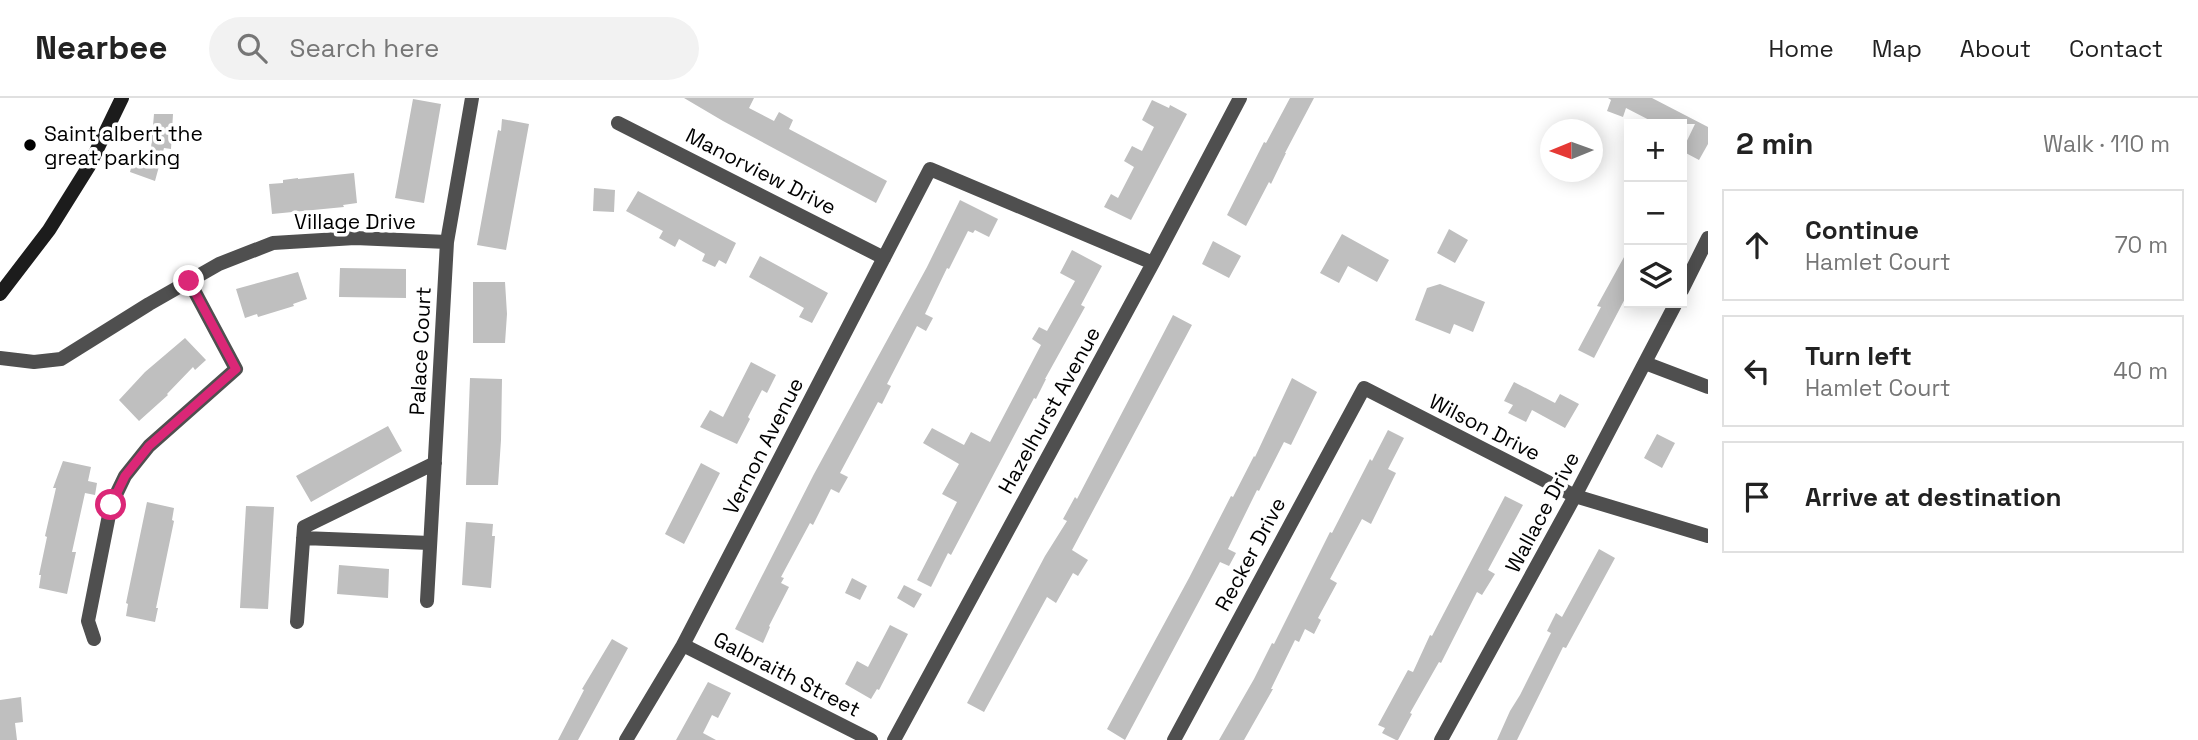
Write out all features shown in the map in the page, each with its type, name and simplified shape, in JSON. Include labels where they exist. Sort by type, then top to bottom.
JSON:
[{"type":"street","points":[[0,295],[49,230],[89,166],[122,98]]},
{"type":"street","name":"Palace Court","points":[[427,601],[447,242],[472,98]]},
{"type":"street","points":[[1221,98],[1238,102]]},
{"type":"street","name":"Hazelhurst Avenue","points":[[894,740],[1238,102]]},
{"type":"street","name":"Manorview Drive","points":[[618,123],[884,258]]},
{"type":"street","name":"Vernon Avenue","points":[[626,740],[683,645],[930,169],[1153,263]]},
{"type":"street","name":"Village Drive","points":[[0,358],[34,362],[61,359],[219,264],[274,243],[355,238],[447,242]]},
{"type":"street","points":[[1687,280],[1708,238]]},
{"type":"street","points":[[94,639],[88,621],[111,505],[125,476],[149,446],[236,369],[189,281]]},
{"type":"street","name":"Wallace Drive","points":[[1441,740],[1575,496],[1673,308]]},
{"type":"street","points":[[1645,363],[1708,387]]},
{"type":"street","name":"Wilson Drive","points":[[1364,388],[1575,496],[1708,536]]},
{"type":"street","name":"Recker Drive","points":[[1174,740],[1364,388]]},
{"type":"street","points":[[297,622],[304,527],[435,463]]},
{"type":"street","points":[[303,538],[430,543]]},
{"type":"street","name":"Galbraith Street","points":[[683,645],[871,740]]},
{"type":"building","points":[[684,98],[754,98],[749,108],[774,121],[779,112],[793,120],[789,129],[887,181],[876,203]]},
{"type":"building","points":[[1290,98],[1314,98],[1271,184],[1269,182],[1246,226],[1227,215]]},
{"type":"building","points":[[1608,98],[1652,98],[1708,127],[1708,144],[1699,160],[1687,154],[1687,141],[1695,124],[1687,124],[1687,119],[1647,119],[1626,108],[1623,117],[1607,111],[1611,100]]},
{"type":"building","points":[[413,99],[441,104],[424,203],[395,198]]},
{"type":"building","points":[[1152,100],[1187,114],[1131,220],[1104,207],[1111,194],[1118,198],[1134,167],[1124,161],[1132,146],[1142,151],[1154,127],[1142,120]]},
{"type":"building","points":[[154,114],[173,114],[171,149],[164,148],[155,181],[130,172],[134,156],[150,160]]},
{"type":"building","points":[[502,119],[529,124],[506,250],[477,245]]},
{"type":"building","points":[[354,173],[357,203],[343,205],[344,207],[272,214],[269,184],[298,178]]},
{"type":"building","points":[[594,188],[615,190],[614,212],[593,211]]},
{"type":"building","points":[[638,191],[736,243],[726,264],[719,260],[715,267],[702,261],[705,254],[679,239],[675,247],[659,238],[663,231],[626,211]]},
{"type":"building","points":[[960,200],[998,219],[989,237],[975,230],[973,233],[968,231],[949,269],[947,268],[925,314],[933,318],[926,331],[917,326],[887,384],[891,386],[882,404],[878,402],[840,473],[848,477],[839,493],[831,489],[813,525],[810,523],[781,577],[784,578],[781,583],[789,587],[763,643],[735,629]]},
{"type":"building","points":[[1449,229],[1468,240],[1455,263],[1437,253]]},
{"type":"building","points":[[1342,234],[1389,260],[1377,282],[1348,266],[1339,283],[1320,273]]},
{"type":"building","points":[[1213,241],[1241,256],[1229,278],[1202,264]]},
{"type":"building","points":[[1072,250],[1102,266],[1081,305],[1085,307],[951,555],[948,553],[931,587],[917,580],[957,502],[942,494],[959,464],[923,443],[932,428],[964,445],[971,432],[990,442],[1041,345],[1032,339],[1039,327],[1047,331],[1075,281],[1060,273]]},
{"type":"building","points":[[760,256],[828,293],[812,323],[799,317],[804,308],[749,277]]},
{"type":"building","points":[[1624,257],[1624,301],[1594,358],[1578,350],[1601,307],[1597,306]]},
{"type":"building","points":[[340,268],[406,269],[406,298],[339,297]]},
{"type":"building","points":[[298,272],[307,299],[293,304],[294,306],[258,317],[257,314],[245,318],[236,289]]},
{"type":"building","points":[[473,282],[505,282],[505,343],[473,343]]},
{"type":"building","points":[[1440,284],[1485,302],[1473,332],[1454,324],[1450,334],[1415,320],[1427,288]]},
{"type":"building","points":[[1173,315],[1192,325],[1072,550],[1088,560],[1078,576],[1073,573],[1056,603],[1047,597],[984,712],[967,703],[1045,556],[1067,521],[1063,519],[1075,497],[1077,499]]},
{"type":"building","points":[[185,338],[206,360],[195,370],[193,367],[168,395],[139,421],[119,400],[145,372]]},
{"type":"building","points":[[751,362],[776,375],[767,393],[762,390],[737,444],[700,427],[710,410],[723,417]]},
{"type":"building","points":[[470,378],[502,379],[498,485],[466,485]]},
{"type":"building","points":[[1292,378],[1317,392],[1291,445],[1284,442],[1259,491],[1257,490],[1228,549],[1236,553],[1229,566],[1220,562],[1125,740],[1107,729],[1231,496],[1233,497],[1255,457]]},
{"type":"building","points":[[1514,382],[1555,403],[1560,394],[1579,404],[1565,428],[1532,410],[1526,422],[1508,413],[1513,405],[1504,401]]},
{"type":"building","points":[[388,426],[402,451],[311,502],[296,476]]},
{"type":"building","points":[[1388,430],[1404,438],[1388,469],[1396,473],[1371,524],[1362,519],[1330,579],[1337,583],[1318,618],[1321,620],[1314,634],[1305,629],[1299,642],[1295,640],[1273,689],[1244,740],[1219,740],[1272,643],[1274,644],[1330,532],[1332,533]]},
{"type":"building","points":[[1657,434],[1675,443],[1662,468],[1644,458]]},
{"type":"building","points":[[63,461],[91,467],[88,481],[97,483],[95,495],[85,493],[72,552],[76,552],[67,594],[39,588],[47,537],[45,536],[56,488],[53,488]]},
{"type":"building","points":[[701,463],[720,473],[684,544],[665,534]]},
{"type":"building","points":[[1505,496],[1523,505],[1488,570],[1495,574],[1482,595],[1477,592],[1441,663],[1439,662],[1396,740],[1382,733],[1385,728],[1378,725],[1408,670],[1413,672]]},
{"type":"building","points":[[147,502],[174,508],[174,521],[155,622],[126,616],[126,603]]},
{"type":"building","points":[[246,506],[274,507],[268,609],[240,608]]},
{"type":"building","points":[[466,522],[493,524],[492,536],[495,536],[491,588],[462,585]]},
{"type":"building","points":[[1599,549],[1615,558],[1566,648],[1563,647],[1517,740],[1497,740],[1551,633],[1547,631],[1556,613],[1562,617]]},
{"type":"building","points":[[339,565],[389,569],[388,598],[337,594]]},
{"type":"building","points":[[852,578],[867,586],[860,600],[845,593]]},
{"type":"building","points":[[904,585],[922,594],[914,608],[897,598]]},
{"type":"building","points":[[890,625],[908,634],[879,690],[877,689],[871,699],[845,684],[857,661],[868,667]]},
{"type":"building","points":[[612,639],[628,648],[578,740],[558,740],[584,690],[582,689]]},
{"type":"building","points":[[708,682],[731,693],[718,718],[712,715],[703,733],[716,740],[676,740]]},
{"type":"building","points":[[21,697],[23,722],[15,723],[17,740],[0,740],[0,700]]},
{"type":"place","name":"Saint albert the great parking","points":[[30,145]]},
{"type":"route","points":[[111,505],[125,476],[149,446],[236,369],[189,281]]}]
